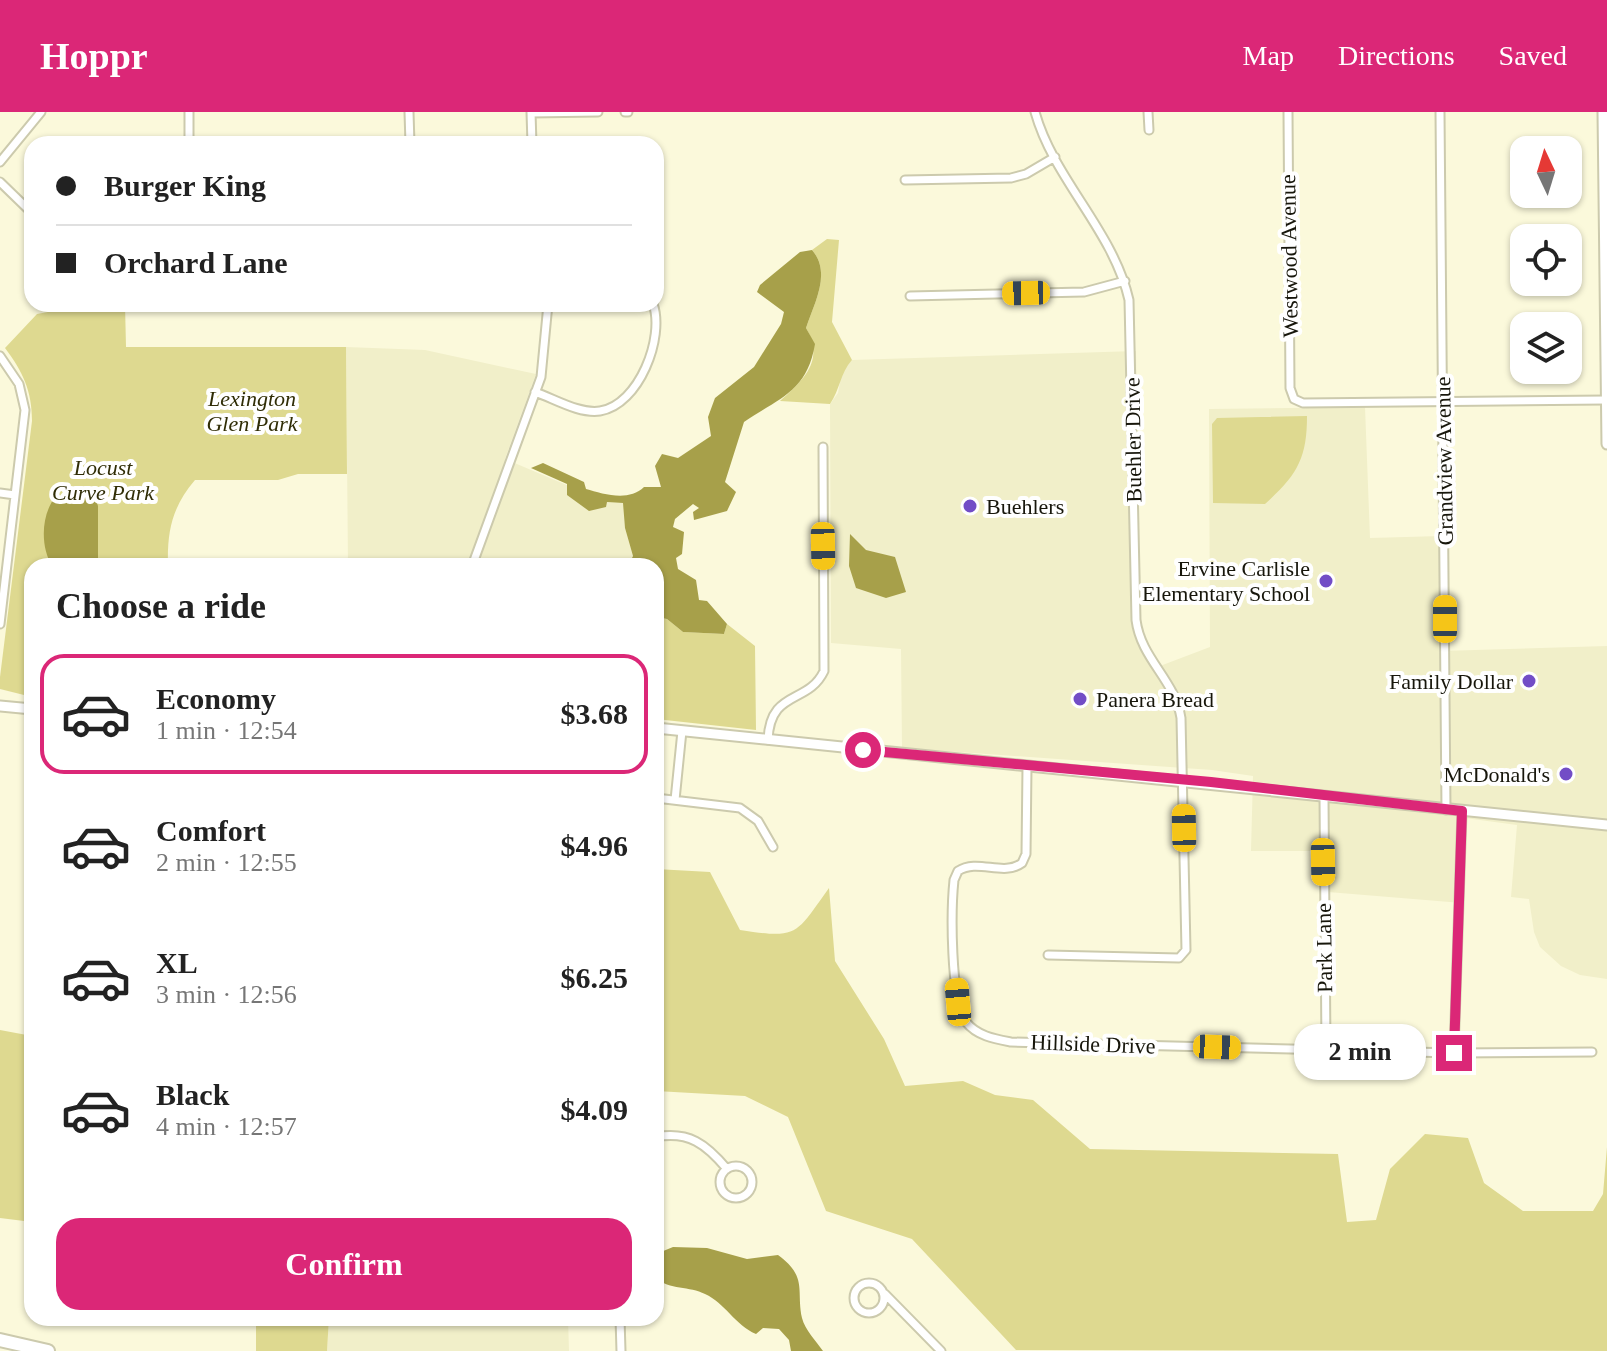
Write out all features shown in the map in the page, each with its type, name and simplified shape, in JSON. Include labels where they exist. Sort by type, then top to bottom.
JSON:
[{"type":"highway","points":[[0,1340],[48,1351]]},
{"type":"main road","points":[[1603,112],[1607,444]]},
{"type":"main road","points":[[0,706],[24,708]]},
{"type":"main road","points":[[664,729],[1607,825]]},
{"type":"street","points":[[0,162],[41,112]]},
{"type":"street","points":[[189,112],[189,136]]},
{"type":"street","points":[[409,112],[410,136]]},
{"type":"street","points":[[532,136],[531,113],[598,112]]},
{"type":"street","name":"Buehler Drive","points":[[1035,112],[1055,157],[1110,248],[1125,281],[1132,322],[1136,620],[1145,652],[1171,686],[1180,708],[1183,780],[1184,955],[1048,955]]},
{"type":"street","points":[[1148,112],[1149,130]]},
{"type":"street","name":"Westwood Avenue","points":[[1288,112],[1290,388],[1294,399],[1303,403],[1443,401]]},
{"type":"street","name":"Grandview Avenue","points":[[1440,112],[1446,810]]},
{"type":"street","points":[[905,180],[1011,178],[1026,174],[1055,157]]},
{"type":"street","points":[[0,182],[24,205]]},
{"type":"street","points":[[910,296],[1084,292],[1125,281]]},
{"type":"street","points":[[475,558],[535,392],[546,352],[548,312]]},
{"type":"street","points":[[535,392],[594,411],[621,403],[633,389],[656,334],[654,312]]},
{"type":"street","points":[[0,356],[19,384],[25,410],[0,624]]},
{"type":"street","points":[[1443,401],[1606,400]]},
{"type":"street","points":[[768,740],[769,722],[775,709],[816,682],[824,671],[823,447]]},
{"type":"street","points":[[0,493],[15,495]]},
{"type":"street","points":[[675,800],[682,731]]},
{"type":"street","name":"Hillside Drive","points":[[1027,767],[1026,854],[1022,863],[1009,869],[968,866],[958,871],[954,880],[958,1002],[973,1029],[996,1040],[1011,1042],[1454,1053],[1592,1052]]},
{"type":"street","name":"Park Lane","points":[[1324,797],[1326,1050]]},
{"type":"street","points":[[664,799],[740,808],[758,821],[773,847]]},
{"type":"street","points":[[1454,1053],[1462,811]]},
{"type":"street","points":[[664,1136],[676,1135],[700,1142],[727,1169]]},
{"type":"street","points":[[738,1166],[749,1172],[752,1184],[746,1195],[734,1198],[723,1192],[720,1180],[727,1169],[738,1166]]},
{"type":"street","points":[[884,1293],[883,1304],[874,1312],[862,1311],[855,1303],[855,1291],[864,1283],[876,1284],[941,1351]]},
{"type":"street","points":[[620,1326],[621,1351]]},
{"type":"shaded area","points":[[812,250],[821,268],[820,288],[806,328],[815,344],[811,360],[790,392],[744,422],[725,482],[736,492],[727,511],[694,520],[693,512],[699,508],[693,504],[675,519],[673,527],[684,532],[682,554],[676,558],[678,569],[696,580],[699,600],[707,601],[727,624],[724,634],[683,632],[664,618],[664,558],[632,558],[623,503],[607,502],[606,507],[589,511],[567,495],[567,484],[531,468],[543,463],[584,482],[586,489],[608,495],[624,496],[644,487],[661,487],[655,466],[662,454],[678,458],[711,436],[708,417],[715,398],[754,367],[781,324],[784,312],[757,292],[760,285],[800,252]]},
{"type":"shaded area","points":[[346,347],[425,350],[536,374],[505,459],[607,502],[624,503],[625,528],[633,556],[632,558],[348,558]]},
{"type":"shaded area","points":[[1136,351],[1139,620],[1145,642],[1160,666],[1210,647],[1209,409],[1365,407],[1370,538],[1441,536],[1441,651],[1607,646],[1607,979],[1580,975],[1561,966],[1540,947],[1534,932],[1529,899],[1511,897],[1517,825],[1465,818],[1462,903],[1328,892],[1327,851],[1251,851],[1253,776],[1212,770],[902,748],[901,649],[831,643],[830,404],[838,393],[842,370],[852,360]]},
{"type":"shaded area","points":[[56,496],[95,497],[98,506],[98,558],[48,558],[44,540],[45,521]]},
{"type":"shaded area","points":[[850,534],[866,550],[895,557],[906,592],[886,598],[856,588],[849,566]]},
{"type":"shaded area","points":[[673,1247],[707,1248],[747,1259],[778,1255],[794,1270],[799,1284],[803,1322],[823,1351],[791,1351],[789,1340],[779,1329],[763,1328],[756,1334],[705,1294],[664,1283],[664,1251]]},
{"type":"shaded area","points":[[329,1326],[568,1326],[569,1351],[327,1351]]},
{"type":"green space","points":[[827,239],[839,240],[832,322],[852,360],[830,404],[780,401],[804,377],[812,360],[813,350],[806,328],[820,288],[821,268],[812,250]]},
{"type":"green space","points":[[125,312],[126,347],[346,347],[347,474],[298,474],[278,480],[195,480],[172,520],[168,558],[24,558],[24,695],[0,689],[32,421],[25,382],[5,348],[37,314]]},
{"type":"green space","points":[[1307,416],[1305,444],[1298,465],[1265,504],[1213,503],[1212,424],[1217,418]]},
{"type":"green space","points":[[664,618],[683,632],[724,634],[727,624],[755,646],[756,730],[664,720]]},
{"type":"green space","points":[[664,869],[710,872],[740,930],[759,933],[794,930],[809,916],[829,888],[835,961],[884,1039],[905,1086],[963,1081],[995,1095],[1033,1100],[1090,1149],[1338,1154],[1347,1222],[1376,1220],[1390,1169],[1425,1134],[1468,1138],[1484,1183],[1523,1211],[1593,1211],[1603,1194],[1607,1147],[1607,1351],[1016,1350],[912,1239],[826,1211],[788,1117],[745,1096],[664,1091]]},
{"type":"green space","points":[[0,1030],[24,1034],[24,1221],[0,1218]]},
{"type":"green space","points":[[256,1326],[329,1326],[327,1351],[256,1351]]},
{"type":"place","name":"Buehlers","points":[[970,506]]},
{"type":"place","name":"Ervine Carlisle Elementary School","points":[[1326,581]]},
{"type":"place","name":"Family Dollar","points":[[1529,681]]},
{"type":"place","name":"Panera Bread","points":[[1080,699]]},
{"type":"place","name":"McDonald's","points":[[1566,774]]},
{"type":"route","points":[[863,750],[1211,782],[1462,811],[1454,1053]]},
{"type":"park label","name":"Lexington Glen Park","points":[[252,410]]},
{"type":"park label","name":"Locust Curve Park","points":[[103,480]]}]
